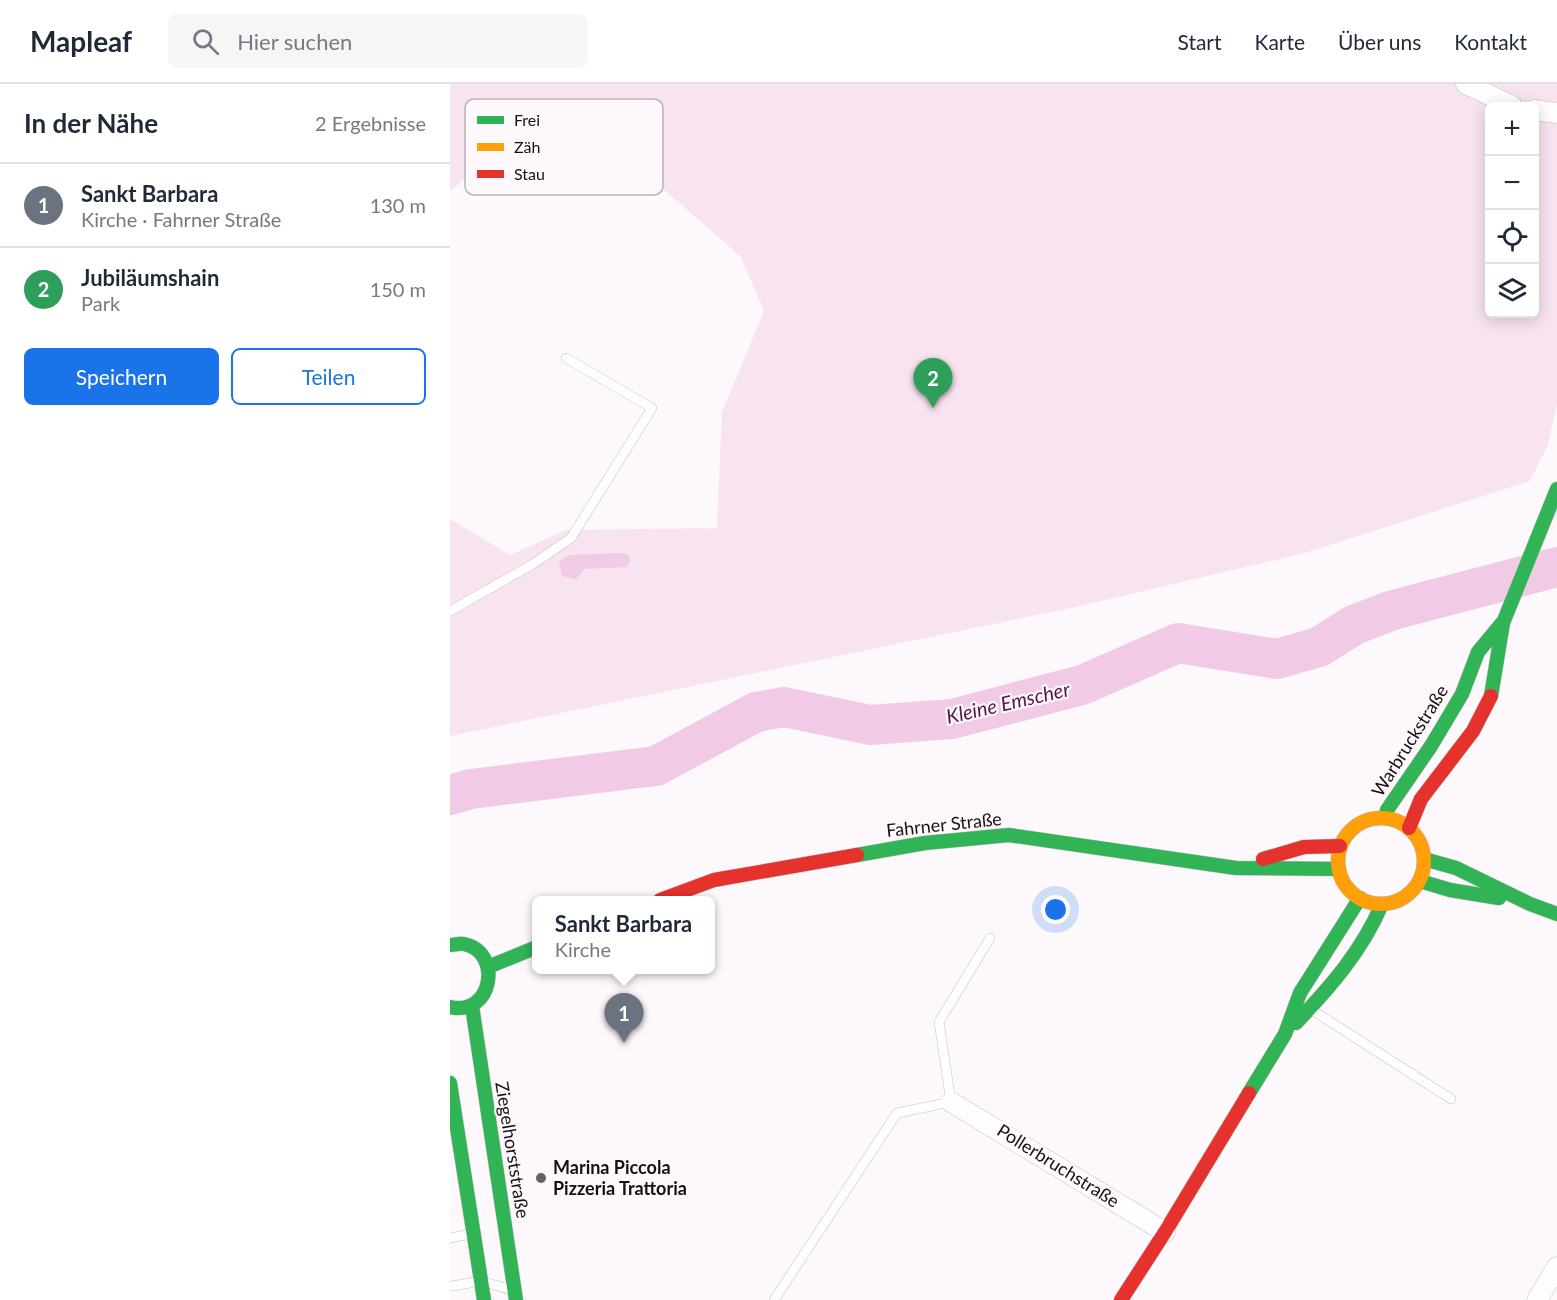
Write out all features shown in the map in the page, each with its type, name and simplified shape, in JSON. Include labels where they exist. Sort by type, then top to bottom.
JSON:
[{"type":"street","points":[[1466,84],[1504,102]]},
{"type":"street","points":[[1539,110],[1557,112]]},
{"type":"street","name":"Warbruckstraße","points":[[1409,828],[1421,799],[1473,731],[1490,699],[1503,622],[1557,489]]},
{"type":"street","name":"Warbruckstraße","points":[[1385,818],[1387,810],[1431,747],[1462,694],[1478,652],[1503,622]]},
{"type":"street","points":[[1379,817],[1396,820],[1409,828],[1420,843],[1424,859],[1420,881],[1412,890],[1399,900],[1382,904],[1365,902],[1351,893],[1341,879],[1337,862],[1340,846],[1348,831],[1362,821],[1379,817]]},
{"type":"street","name":"Fahrner Straße","points":[[671,896],[714,880],[926,843],[1009,835],[1236,867],[1339,869]]},
{"type":"street","name":"Fahrner Straße","points":[[1236,867],[1304,847],[1340,846]]},
{"type":"street","points":[[1424,859],[1456,868],[1530,904],[1557,914]]},
{"type":"street","points":[[1420,881],[1450,890],[1530,904]]},
{"type":"street","points":[[1304,1004],[1300,993],[1360,898]]},
{"type":"street","points":[[1121,1300],[1304,1004],[1345,971],[1372,930],[1382,904]]},
{"type":"street","points":[[450,1007],[454,1009],[472,1006],[486,992],[489,983],[488,967],[481,954],[469,946],[452,941]]},
{"type":"street","points":[[488,967],[532,949]]},
{"type":"street","name":"Ziegelhorststraße","points":[[472,1006],[515,1295]]},
{"type":"street","points":[[450,1083],[484,1300]]},
{"type":"street","name":"Pollerbruchstraße","points":[[951,1101],[1165,1232]]},
{"type":"street","points":[[1538,1300],[1557,1267]]},
{"type":"lane","points":[[450,611],[533,564],[571,538],[652,408],[566,358]]},
{"type":"lane","points":[[774,1300],[897,1113],[951,1101],[939,1022],[990,938]]},
{"type":"lane","points":[[1304,1004],[1451,1100]]},
{"type":"lane","points":[[450,1238],[473,1234]]},
{"type":"lane","points":[[452,1286],[481,1281],[515,1295]]},
{"type":"shaded area","points":[[450,84],[1557,84],[1557,405],[1547,447],[1530,481],[1305,553],[1076,607],[450,736],[450,519],[510,555],[566,530],[717,528],[722,412],[764,311],[740,256],[663,189],[663,99],[465,99],[465,179],[450,191]]},
{"type":"shaded area","points":[[622,553],[628,555],[630,561],[627,567],[584,569],[576,579],[562,576],[559,561],[569,555]]},
{"type":"waterway","name":"Kleine Emscher","points":[[450,795],[471,789],[656,766],[756,712],[784,707],[870,725],[952,719],[1082,685],[1178,643],[1277,659],[1319,647],[1354,625],[1393,610],[1557,567]]},
{"type":"traffic: fast","points":[[1491,696],[1503,623],[1557,489]]},
{"type":"traffic: fast","points":[[1385,818],[1387,810],[1431,746],[1462,694],[1478,652],[1502,623]]},
{"type":"traffic: fast","points":[[857,855],[925,843],[1009,835],[1236,868],[1339,869]]},
{"type":"traffic: fast","points":[[1424,859],[1456,868],[1530,904],[1557,914]]},
{"type":"traffic: fast","points":[[1420,881],[1450,890],[1499,898]]},
{"type":"traffic: fast","points":[[1249,1093],[1285,1034],[1300,993],[1360,898]]},
{"type":"traffic: fast","points":[[1296,1023],[1345,967],[1365,937],[1382,904]]},
{"type":"traffic: fast","points":[[450,945],[464,944],[476,949],[484,959],[488,970],[488,982],[484,994],[476,1002],[465,1007],[450,1007]]},
{"type":"traffic: fast","points":[[488,967],[532,949]]},
{"type":"traffic: fast","points":[[472,1006],[516,1300]]},
{"type":"traffic: fast","points":[[450,1083],[484,1300]]},
{"type":"traffic: slow","points":[[1381,818],[1405,825],[1417,837],[1424,861],[1417,885],[1405,897],[1381,904],[1357,897],[1345,885],[1338,861],[1345,837],[1357,825],[1381,818]]},
{"type":"traffic: jam","points":[[1409,828],[1421,799],[1473,731],[1491,696]]},
{"type":"traffic: jam","points":[[1263,859],[1304,847],[1340,846]]},
{"type":"traffic: jam","points":[[671,896],[714,880],[857,855]]},
{"type":"traffic: jam","points":[[1121,1300],[1249,1093]]},
{"type":"place","name":"Jubiläumshain","points":[[933,408]]},
{"type":"place","name":"Sankt Barbara","points":[[624,1043]]},
{"type":"place","name":"Marina Piccola Pizzeria Trattoria","points":[[541,1178]]}]
